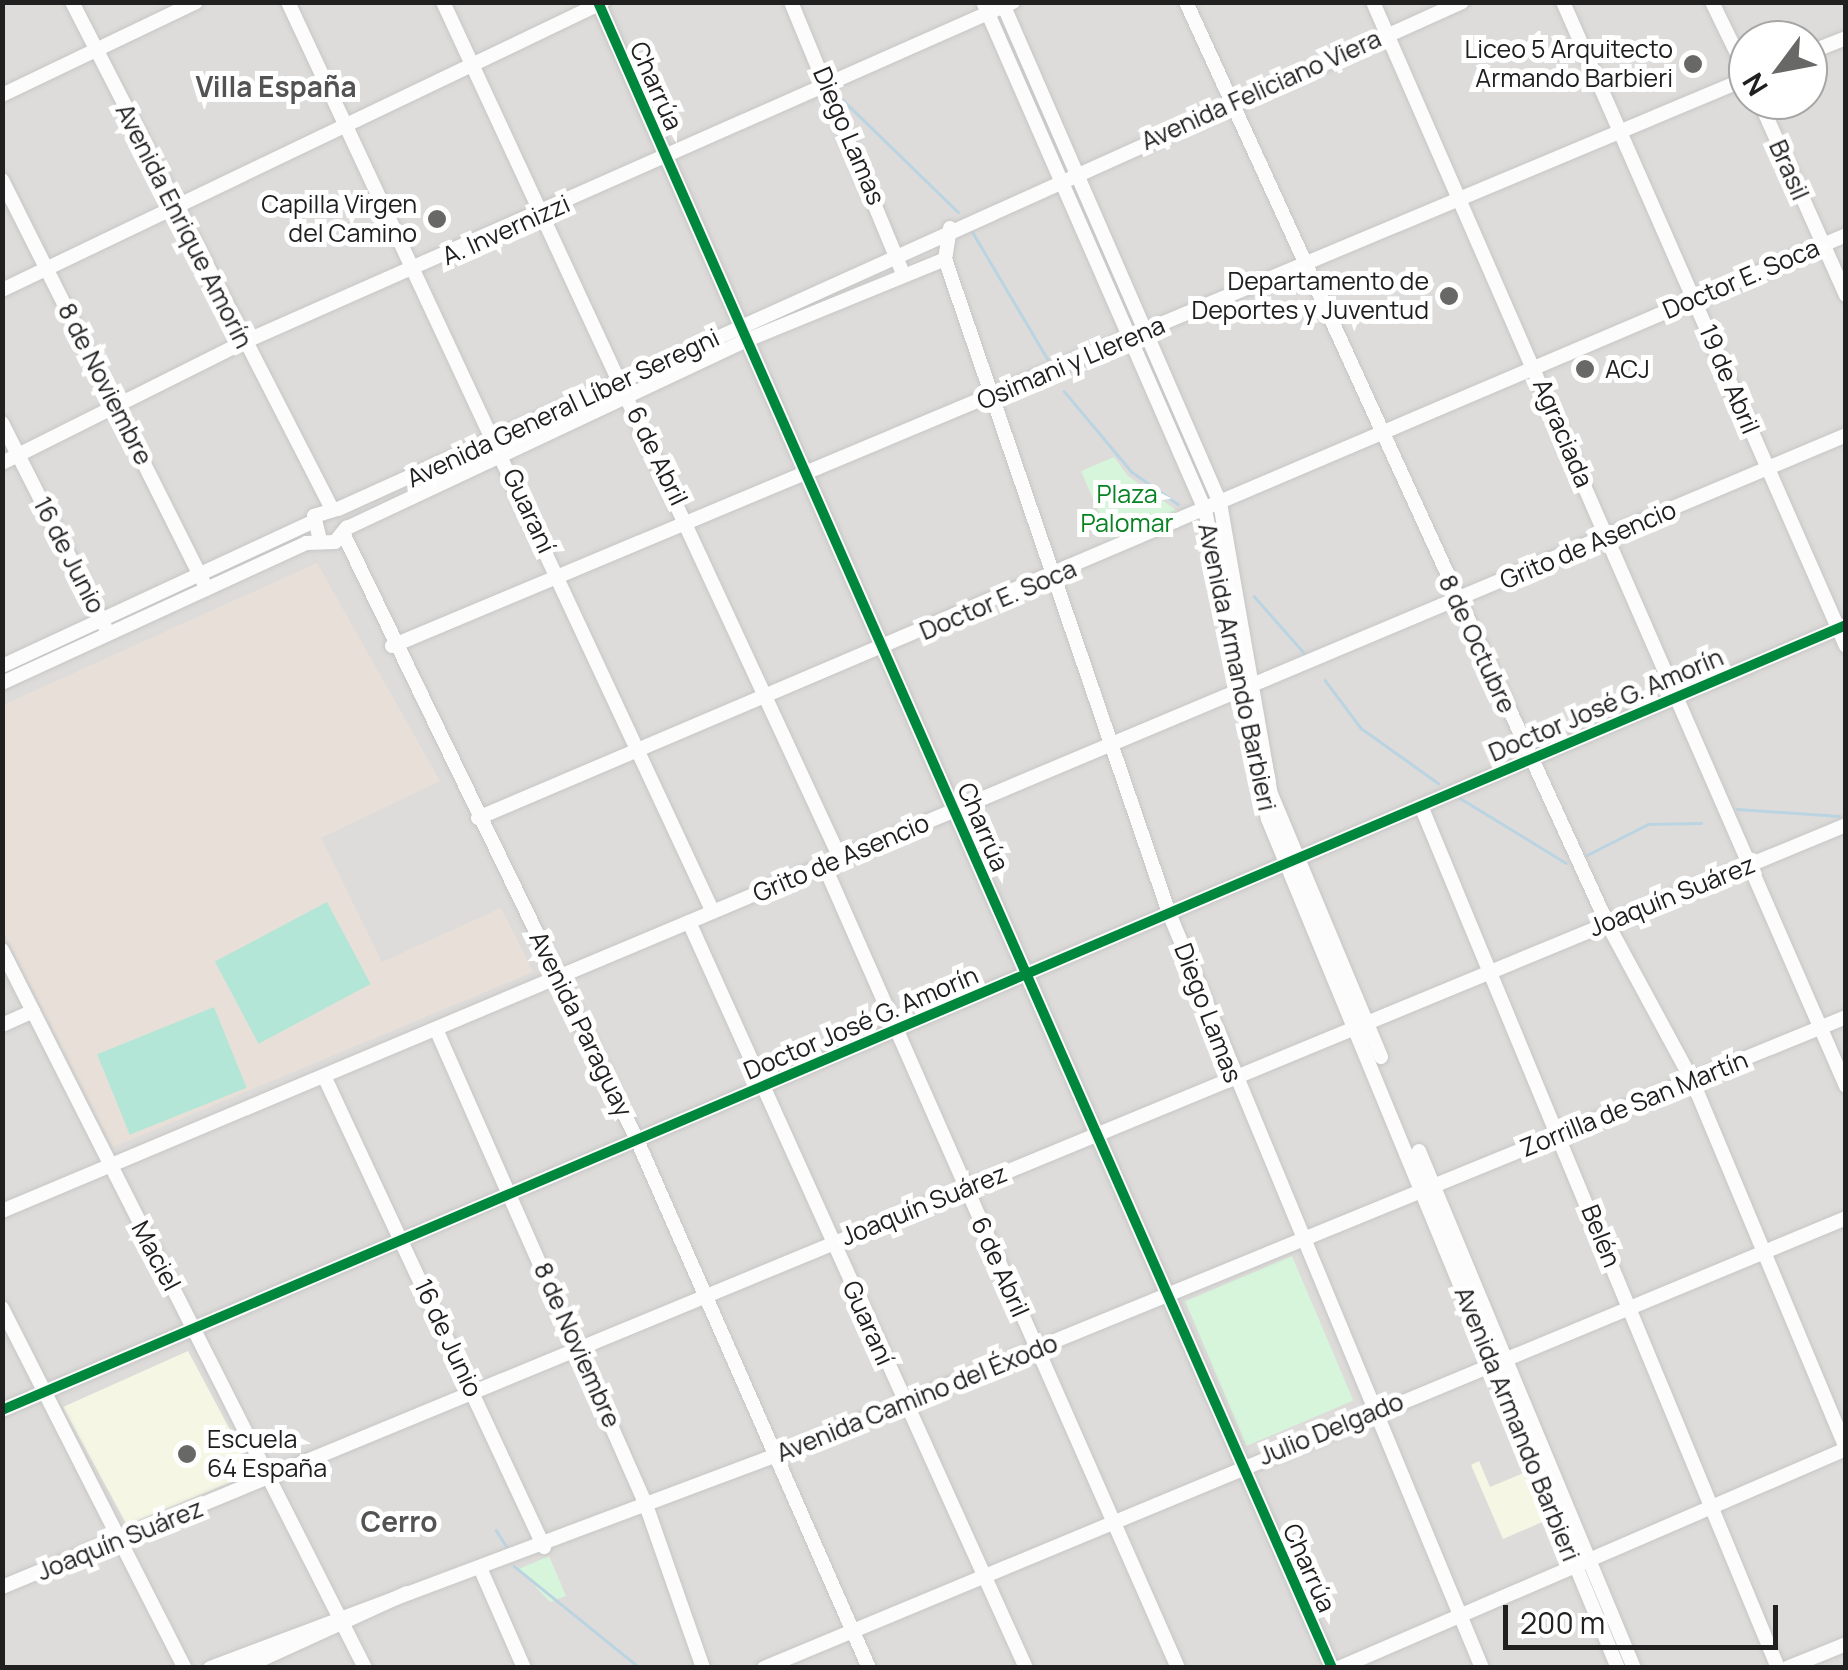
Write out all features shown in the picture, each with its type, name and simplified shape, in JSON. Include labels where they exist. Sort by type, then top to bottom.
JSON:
[{"type":"street","name":"Avenida Enrique Amorín","points":[[72,2],[297,448],[346,532]]},
{"type":"street","points":[[3,95],[196,2]]},
{"type":"street","name":"Guaraní","points":[[288,2],[495,438],[713,912]]},
{"type":"street","name":"6 de Abril","points":[[444,2],[690,524],[840,858]]},
{"type":"street","name":"Diego Lamas","points":[[792,2],[898,251],[902,270]]},
{"type":"street","name":"8 de Octubre","points":[[1186,2],[1301,264],[1530,759],[1607,923],[1692,1080],[1846,1448]]},
{"type":"street","name":"Agraciada","points":[[1373,2],[1680,695],[1846,1086]]},
{"type":"street","name":"Avenida Feliciano Viera","points":[[1061,179],[1230,101],[1462,2]]},
{"type":"street","name":"19 de Abril","points":[[1563,2],[1624,130],[1767,469],[1842,626],[1846,646]]},
{"type":"street","points":[[1712,2],[1728,35]]},
{"type":"street","points":[[2,290],[171,202],[600,3]]},
{"type":"street","name":"Charrúa","points":[[600,3],[740,325],[810,473],[1094,1135],[1336,1668]]},
{"type":"street","name":"A. Invernizzi","points":[[2,464],[244,342],[544,214],[986,8],[1006,4]]},
{"type":"street","name":"Avenida Armando Barbieri","points":[[1006,4],[1077,171],[1205,510],[1245,689]]},
{"type":"street","name":"Avenida Armando Barbieri","points":[[986,8],[1061,179],[1220,503],[1260,796],[1362,1024],[1582,1563],[1618,1668]]},
{"type":"street","name":"Osimani y Llerena","points":[[392,646],[1728,86]]},
{"type":"street","name":"Brasil","points":[[1768,120],[1846,295]]},
{"type":"street","name":"Avenida General Líber Seregni","points":[[313,519],[1061,179]]},
{"type":"street","name":"8 de Noviembre","points":[[2,180],[203,583]]},
{"type":"street","name":"Diego Lamas","points":[[950,228],[946,259],[1170,913],[1232,1078],[1482,1668]]},
{"type":"street","name":"Doctor E. Soca","points":[[478,818],[886,649],[1379,432],[1846,235]]},
{"type":"street","name":"Avenida General Líber Seregni","points":[[325,542],[502,453],[747,340],[902,270],[946,259]]},
{"type":"street","name":"16 de Junio","points":[[2,422],[106,627]]},
{"type":"street","name":"Grito de Asencio","points":[[2,1211],[1457,602],[1846,435]]},
{"type":"street","name":"Avenida Enrique Amorín","points":[[297,448],[313,519],[325,542]]},
{"type":"street","points":[[2,682],[106,627],[203,583],[313,519]]},
{"type":"street","name":"Avenida Paraguay","points":[[346,532],[392,646],[637,1140],[868,1668]]},
{"type":"street","points":[[203,583],[325,542]]},
{"type":"street","name":"Avenida Paraguay","points":[[325,542],[374,608]]},
{"type":"street","name":"Doctor José G. Amorín","points":[[2,1410],[1842,626]]},
{"type":"street","points":[[2,666],[106,627]]},
{"type":"street","name":"Belén","points":[[1421,806],[1778,1668]]},
{"type":"street","name":"Joaquín Suárez","points":[[2,1588],[1846,825]]},
{"type":"street","name":"6 de Abril","points":[[824,866],[1178,1668]]},
{"type":"street","name":"Guaraní","points":[[689,922],[1026,1668]]},
{"type":"street","name":"Maciel","points":[[2,950],[365,1668]]},
{"type":"street","points":[[2,1024],[33,1011]]},
{"type":"street","name":"Zorrilla de San Martín","points":[[1428,1189],[1846,1017]]},
{"type":"street","name":"8 de Noviembre","points":[[436,1028],[646,1504],[702,1668]]},
{"type":"street","name":"16 de Junio","points":[[324,1076],[544,1547]]},
{"type":"street","name":"Avenida Camino del Éxodo","points":[[210,1668],[407,1593],[544,1547],[1428,1189]]},
{"type":"street","name":"Julio Delgado","points":[[764,1668],[1112,1519],[1846,1218]]},
{"type":"street","points":[[2,1308],[186,1668]]},
{"type":"street","points":[[1336,1668],[1846,1448]]},
{"type":"street","name":"Avenida Armando Barbieri","points":[[1582,1563],[1634,1668]]},
{"type":"street","points":[[481,1570],[524,1668]]},
{"type":"street","name":"Avenida Camino del Éxodo","points":[[242,1668],[343,1619]]},
{"type":"street","points":[[1788,1668],[1846,1644]]},
{"type":"shaded area","points":[[3,3],[1845,3],[1845,1667],[3,1667]]},
{"type":"shaded area","points":[[317,563],[440,781],[321,838],[382,962],[501,908],[533,972],[113,1147],[3,931],[3,705]]},
{"type":"shaded area","points":[[188,1351],[253,1473],[127,1525],[63,1407]]},
{"type":"shaded area","points":[[1479,1461],[1490,1487],[1526,1472],[1547,1520],[1503,1539],[1471,1465]]},
{"type":"green space","name":"Plaza Palomar","points":[[1114,457],[1128,476],[1183,515],[1113,545],[1081,471]]},
{"type":"green space","points":[[327,902],[371,984],[259,1044],[215,962]]},
{"type":"green space","points":[[214,1007],[247,1088],[130,1135],[97,1054]]},
{"type":"green space","points":[[1292,1256],[1353,1401],[1247,1446],[1185,1301]]},
{"type":"green space","points":[[549,1556],[566,1596],[550,1602],[519,1569]]},
{"type":"waterway","points":[[842,99],[958,212]]},
{"type":"waterway","points":[[972,231],[1050,363]]},
{"type":"waterway","points":[[1064,391],[1132,472],[1178,504]]},
{"type":"waterway","points":[[1254,596],[1306,655]]},
{"type":"waterway","points":[[1325,680],[1361,728],[1438,783]]},
{"type":"waterway","points":[[1460,798],[1566,863]]},
{"type":"waterway","points":[[1737,809],[1839,816]]},
{"type":"waterway","points":[[1587,855],[1648,824],[1701,823]]},
{"type":"waterway","points":[[496,1530],[509,1550]]},
{"type":"waterway","points":[[514,1566],[640,1668]]},
{"type":"cycle path","points":[[598,2],[1332,1668]]},
{"type":"cycle path","points":[[2,1410],[1846,625]]},
{"type":"place","name":"Liceo 5 Arquitecto Armando Barbieri","points":[[1693,64]]},
{"type":"place","name":"Capilla Virgen del Camino","points":[[437,219]]},
{"type":"place","name":"Departamento de Deportes y Juventud","points":[[1449,296]]},
{"type":"place","name":"ACJ","points":[[1585,369]]},
{"type":"place","name":"Escuela 64 España","points":[[187,1454]]},
{"type":"district","name":"Villa España","points":[[276,86]]},
{"type":"district","name":"Cerro","points":[[399,1521]]}]
